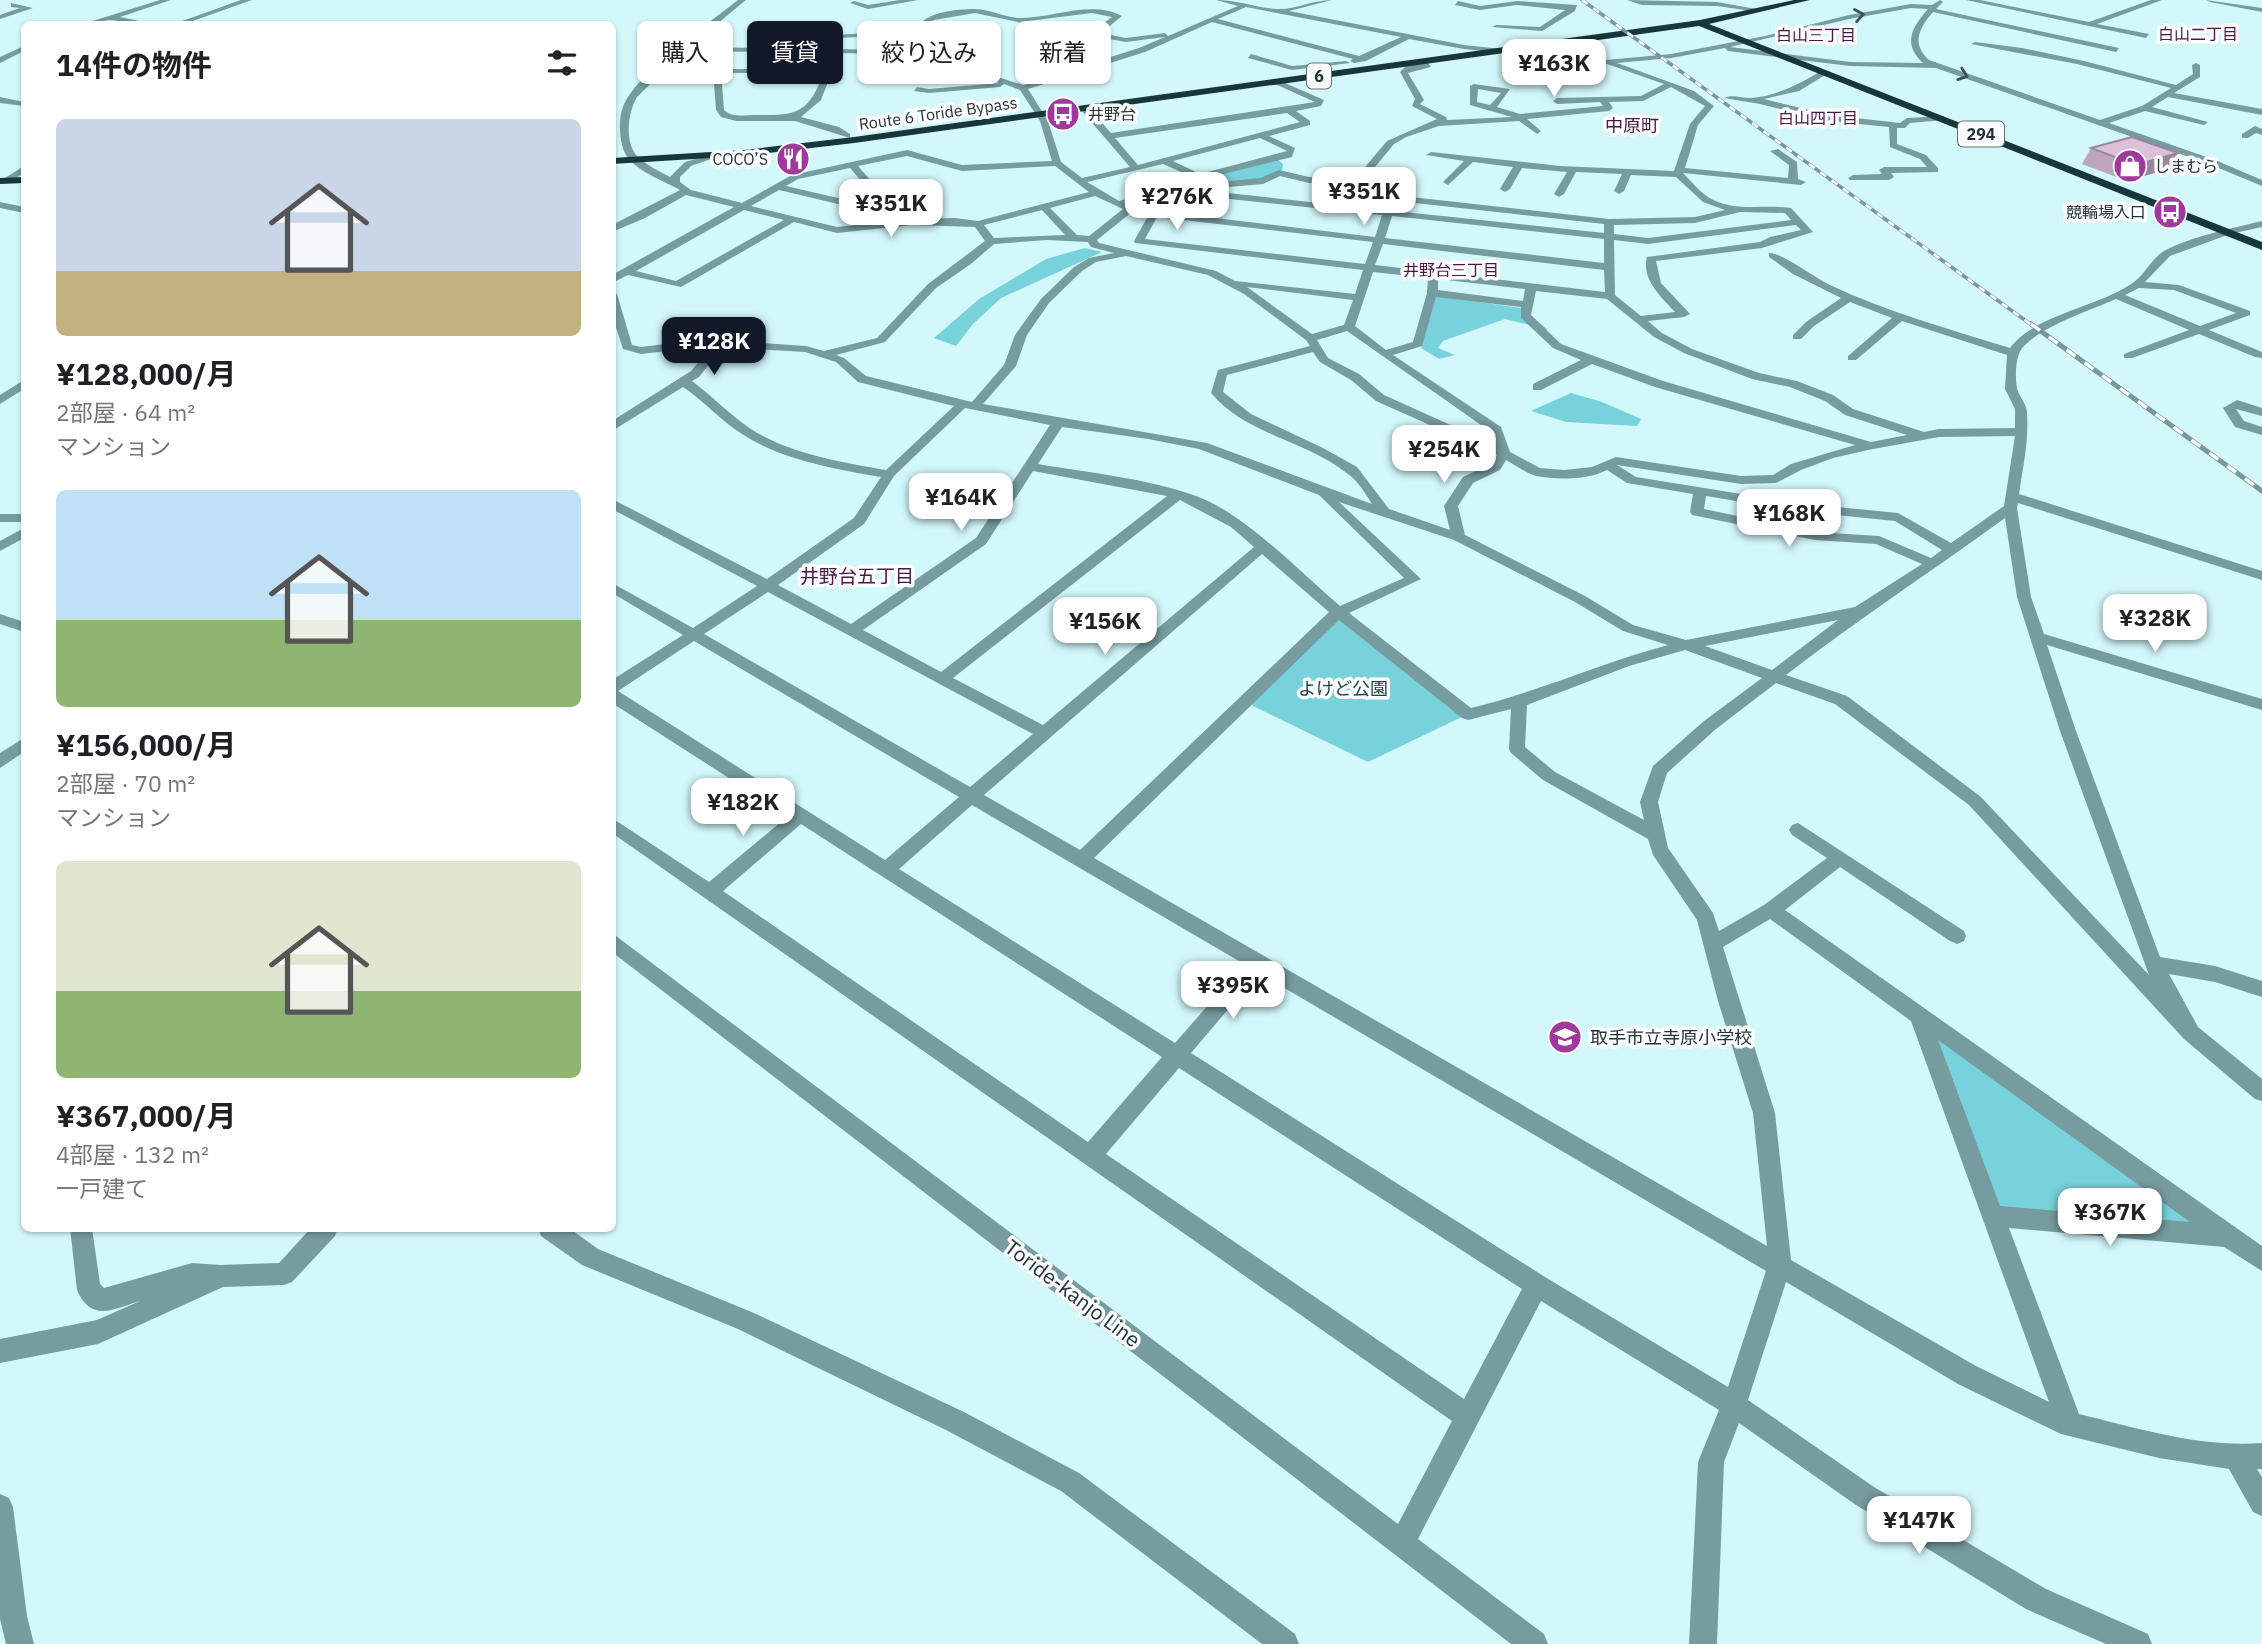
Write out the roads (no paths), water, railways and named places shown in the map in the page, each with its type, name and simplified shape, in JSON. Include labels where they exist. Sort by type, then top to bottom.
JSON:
[{"type":"highway","name":"Route 6 Toride Bypass","points":[[1695,21],[1784,0]]},
{"type":"highway","name":"Route 6 Toride Bypass","points":[[1037,112],[1084,108],[1499,51],[1695,21],[1806,0]]},
{"type":"highway","name":"294","points":[[1695,21],[2262,246]]},
{"type":"highway","name":"Route 6 Toride Bypass","points":[[616,155],[714,155],[1037,112],[1348,65],[1612,33]]},
{"type":"highway","name":"Route 6 Toride Bypass","points":[[616,160],[851,138]]},
{"type":"street","points":[[0,17],[29,8],[2,0]]},
{"type":"street","points":[[0,10],[30,0]]},
{"type":"street","points":[[98,21],[167,0]]},
{"type":"street","points":[[187,21],[248,0]]},
{"type":"street","points":[[717,21],[742,0]]},
{"type":"street","points":[[863,0],[854,3],[868,6],[914,0]]},
{"type":"street","points":[[1220,0],[1477,49],[1606,62],[1671,56],[1911,6],[1933,8],[2116,50]]},
{"type":"street","points":[[1280,11],[1328,0]]},
{"type":"street","points":[[1567,0],[1574,6],[1572,9]]},
{"type":"street","points":[[1631,0],[1716,2],[1752,9]]},
{"type":"street","points":[[1941,0],[1915,30],[1912,47],[1919,57],[1937,66],[2212,162],[2262,183]]},
{"type":"street","points":[[1970,0],[2091,23],[2158,0]]},
{"type":"street","points":[[1975,44],[2022,50],[2084,63],[2142,37],[1987,0]]},
{"type":"street","points":[[2210,0],[2236,2],[2262,9]]},
{"type":"street","points":[[967,3],[975,11]]},
{"type":"street","points":[[1458,4],[1480,8],[1517,4],[1572,9]]},
{"type":"street","points":[[927,21],[975,11],[1020,20],[1092,10],[1102,5]]},
{"type":"street","points":[[1001,82],[1023,88],[1135,53],[1245,5]]},
{"type":"street","points":[[1494,17],[1497,31],[1542,29],[1572,9]]},
{"type":"street","points":[[1092,10],[1118,16],[1095,34],[1126,40],[1182,34]]},
{"type":"street","points":[[109,18],[130,21]]},
{"type":"street","points":[[1212,20],[1363,59]]},
{"type":"street","points":[[733,41],[857,35]]},
{"type":"street","points":[[1251,56],[1292,68],[1348,65],[1407,37]]},
{"type":"street","points":[[1711,47],[1861,64],[1937,66]]},
{"type":"street","points":[[0,61],[21,50]]},
{"type":"street","points":[[1425,61],[1429,65],[1409,68],[1404,72],[1418,92],[1420,100],[1415,104],[1439,115],[1443,119],[1438,123]]},
{"type":"street","points":[[1606,62],[1695,94],[1710,106],[1694,124],[1679,172]]},
{"type":"street","points":[[2084,63],[2081,65],[2176,87]]},
{"type":"street","points":[[2100,123],[2145,108],[2197,75],[2196,65]]},
{"type":"street","points":[[1749,100],[1796,89],[1826,72]]},
{"type":"street","points":[[1110,136],[1289,110],[1318,104],[1320,100],[1278,82]]},
{"type":"street","points":[[644,84],[626,107],[625,116],[633,157],[687,188],[686,192]]},
{"type":"street","points":[[718,84],[720,110],[724,116],[796,118],[818,127],[841,130],[851,138],[867,161]]},
{"type":"street","points":[[796,118],[818,98],[823,84]]},
{"type":"street","points":[[917,89],[929,91],[1007,84]]},
{"type":"street","points":[[1557,101],[1643,98],[1670,85]]},
{"type":"street","points":[[1023,88],[1037,112],[1057,163],[1096,193],[1131,208],[1154,214],[1609,267]]},
{"type":"street","points":[[2166,94],[2262,112]]},
{"type":"street","points":[[1728,98],[1749,100],[1829,118],[1902,126],[1907,121],[1916,119],[1941,118]]},
{"type":"street","points":[[0,100],[21,104]]},
{"type":"street","points":[[1358,182],[1374,164],[1378,153],[1398,137],[1438,123],[1513,120],[1520,117],[1609,108],[1604,101]]},
{"type":"street","points":[[1084,108],[1136,168]]},
{"type":"street","points":[[1492,108],[1520,117],[1537,131]]},
{"type":"street","points":[[2145,108],[2204,122]]},
{"type":"street","points":[[1079,180],[1136,168],[1307,123],[1289,110]]},
{"type":"street","points":[[1853,177],[1889,177],[1884,170],[1935,170],[1923,157],[1893,145],[1894,125]]},
{"type":"street","points":[[2245,135],[2255,129],[2262,132]]},
{"type":"street","points":[[1199,177],[1289,155],[1292,150],[1261,135]]},
{"type":"street","points":[[1431,155],[1518,166],[1679,172],[1797,181],[1794,164],[1775,151]]},
{"type":"street","points":[[616,278],[795,177],[907,153],[935,163],[962,168],[1057,163]]},
{"type":"street","points":[[675,182],[675,176],[685,167],[714,155]]},
{"type":"street","points":[[1165,160],[1204,182],[1218,185],[1263,181],[1279,173],[1309,180],[1358,182]]},
{"type":"street","points":[[1448,182],[1470,160]]},
{"type":"street","points":[[848,228],[881,198],[852,165]]},
{"type":"street","points":[[1505,189],[1518,166]]},
{"type":"street","points":[[1559,194],[1573,169]]},
{"type":"street","points":[[1619,191],[1628,172]]},
{"type":"street","points":[[1641,319],[1684,314],[1660,290],[1649,269],[1651,259],[1762,244],[1808,232],[1788,210],[1741,209],[1710,201],[1698,194],[1679,172]]},
{"type":"street","points":[[1358,182],[1363,190],[1393,198],[1609,222],[1695,220],[1741,209]]},
{"type":"street","points":[[778,187],[871,209]]},
{"type":"street","points":[[1118,204],[1172,190],[1648,242],[1797,222]]},
{"type":"street","points":[[616,227],[686,192],[837,230],[955,221],[1035,225],[1074,238],[1092,239],[1131,208]]},
{"type":"street","points":[[824,355],[881,340],[932,286],[967,262],[991,241],[1035,225],[1044,207],[1096,193]]},
{"type":"street","points":[[1385,513],[1354,472],[1314,447],[1233,411],[1217,393],[1222,373],[1313,343],[1349,327],[1393,198]]},
{"type":"street","points":[[0,205],[21,209]]},
{"type":"street","points":[[1044,207],[1074,238]]},
{"type":"street","points":[[1154,214],[1139,241],[1610,296],[1658,335],[1688,351],[1756,376],[1793,384],[1829,398],[1849,412],[1923,436]]},
{"type":"street","points":[[627,272],[677,285],[791,219]]},
{"type":"street","points":[[1609,222],[1610,296]]},
{"type":"street","points":[[978,224],[991,241]]},
{"type":"street","points":[[2191,1033],[2153,964],[2024,597],[2012,502],[2021,432],[2021,409],[2011,389],[2012,353],[2028,336],[2137,285],[2166,254],[2227,232],[2262,224]]},
{"type":"street","points":[[1092,239],[1095,245],[1212,273],[1230,282],[1248,292],[1313,343],[1324,360],[1355,377],[1380,398],[1504,454],[1537,472],[1595,471],[1616,461],[1741,480],[1776,479],[1796,467],[1829,454],[1868,446],[1939,433],[2021,432]]},
{"type":"street","points":[[616,685],[767,586],[859,521],[889,474],[1010,366],[1021,335],[1045,301],[1078,269],[1093,260],[1125,253]]},
{"type":"street","points":[[1773,255],[1815,283],[1901,316],[2012,353]]},
{"type":"street","points":[[1384,354],[1418,344],[1432,293],[1433,275]]},
{"type":"street","points":[[1230,282],[1360,298]]},
{"type":"street","points":[[2128,356],[2197,329],[2250,314],[2175,288],[2137,285]]},
{"type":"street","points":[[1531,287],[1525,316],[1557,346],[1660,384],[1868,446]]},
{"type":"street","points":[[1432,293],[1528,305]]},
{"type":"street","points":[[2116,295],[2261,358]]},
{"type":"street","points":[[1797,337],[1810,324],[1850,297]]},
{"type":"street","points":[[616,308],[627,347],[640,351],[706,342],[806,349],[840,360],[862,379],[1058,423],[1148,435],[1202,446],[1459,537],[1580,599],[1628,628],[1686,645],[1841,700],[1975,801],[2191,1033],[2262,1092]]},
{"type":"street","points":[[1852,358],[1901,316]]},
{"type":"street","points":[[1349,327],[1384,354],[1497,430],[1504,454]]},
{"type":"street","points":[[616,421],[695,374],[720,343]]},
{"type":"street","points":[[1537,387],[1591,360]]},
{"type":"street","points":[[683,381],[747,432],[772,444],[845,467],[889,474]]},
{"type":"street","points":[[0,400],[21,386]]},
{"type":"street","points":[[2262,412],[2237,404],[2229,408],[2239,424],[2262,431]]},
{"type":"street","points":[[851,631],[981,541],[1058,423]]},
{"type":"street","points":[[1459,537],[1451,506],[1468,480],[1495,467],[1504,454]]},
{"type":"street","points":[[1608,465],[1632,480],[1797,507],[1898,517],[1952,550]]},
{"type":"street","points":[[1031,467],[1193,499],[1236,524],[1338,612],[1468,714],[1519,702],[1624,662],[1686,645],[1858,612]]},
{"type":"street","points":[[1082,859],[1338,612],[1414,579],[1319,489]]},
{"type":"street","points":[[1700,492],[1698,512],[1815,536],[1879,540],[1933,564]]},
{"type":"street","points":[[942,679],[1177,495]]},
{"type":"street","points":[[1703,1644],[1711,1462],[1734,1405],[1780,1264],[1764,1113],[1706,918],[1659,850],[1649,802],[1658,769],[1710,725],[1858,612],[1933,564],[2012,502]]},
{"type":"street","points":[[2012,502],[2262,576]]},
{"type":"street","points":[[616,505],[1044,733]]},
{"type":"street","points":[[0,518],[21,518]]},
{"type":"street","points":[[0,547],[21,534]]},
{"type":"street","points":[[886,869],[1263,546]]},
{"type":"street","points":[[616,589],[1968,1375],[2070,1425],[2159,1445],[2249,1457],[2262,1503]]},
{"type":"street","points":[[0,619],[21,626]]},
{"type":"street","points":[[2037,637],[2262,705]]},
{"type":"street","points":[[616,698],[1537,1284],[1734,1405],[1865,1496],[2036,1599],[2138,1644]]},
{"type":"street","points":[[1519,702],[1517,750],[1549,776],[1656,835]]},
{"type":"street","points":[[0,762],[21,746]]},
{"type":"street","points":[[710,891],[801,815]]},
{"type":"street","points":[[616,827],[1467,1419]]},
{"type":"street","points":[[1798,830],[1957,936]]},
{"type":"street","points":[[1713,943],[1771,910],[1838,859]]},
{"type":"street","points":[[1771,910],[2262,1260]]},
{"type":"street","name":"Toride-kanjo Line","points":[[616,944],[1534,1644]]},
{"type":"street","points":[[1090,1156],[1258,961]]},
{"type":"street","points":[[2153,964],[2216,974],[2262,989]]},
{"type":"street","points":[[1919,1016],[2070,1425]]},
{"type":"street","points":[[1994,1216],[2228,1237]]},
{"type":"street","points":[[82,1232],[89,1290],[100,1301],[192,1274],[284,1274],[323,1232]]},
{"type":"street","points":[[555,1232],[590,1257],[746,1321],[955,1421],[1070,1482],[1285,1644]]},
{"type":"street","points":[[0,1350],[98,1332],[222,1276]]},
{"type":"street","points":[[1401,1545],[1537,1284]]},
{"type":"street","points":[[0,1507],[13,1616],[20,1644]]},
{"type":"railway","points":[[1582,0],[2033,326]]},
{"type":"railway","points":[[2031,324],[2262,491]]},
{"type":"place","name":"井野台","points":[[1063,114]]},
{"type":"place","name":"COCO’S","points":[[793,159]]},
{"type":"place","name":"しまむら","points":[[2130,166]]},
{"type":"place","name":"競輪場入口","points":[[2170,212]]},
{"type":"place","name":"取手市立寺原小学校","points":[[1565,1037]]},
{"type":"district","name":"白山二丁目","points":[[2198,34]]},
{"type":"district","name":"白山三丁目","points":[[1816,35]]},
{"type":"district","name":"白山四丁目","points":[[1818,118]]},
{"type":"district","name":"中原町","points":[[1632,125]]},
{"type":"district","name":"井野台三丁目","points":[[1451,270]]},
{"type":"district","name":"井野台五丁目","points":[[857,576]]},
{"type":"park label","name":"よけど公園","points":[[1343,688]]}]
